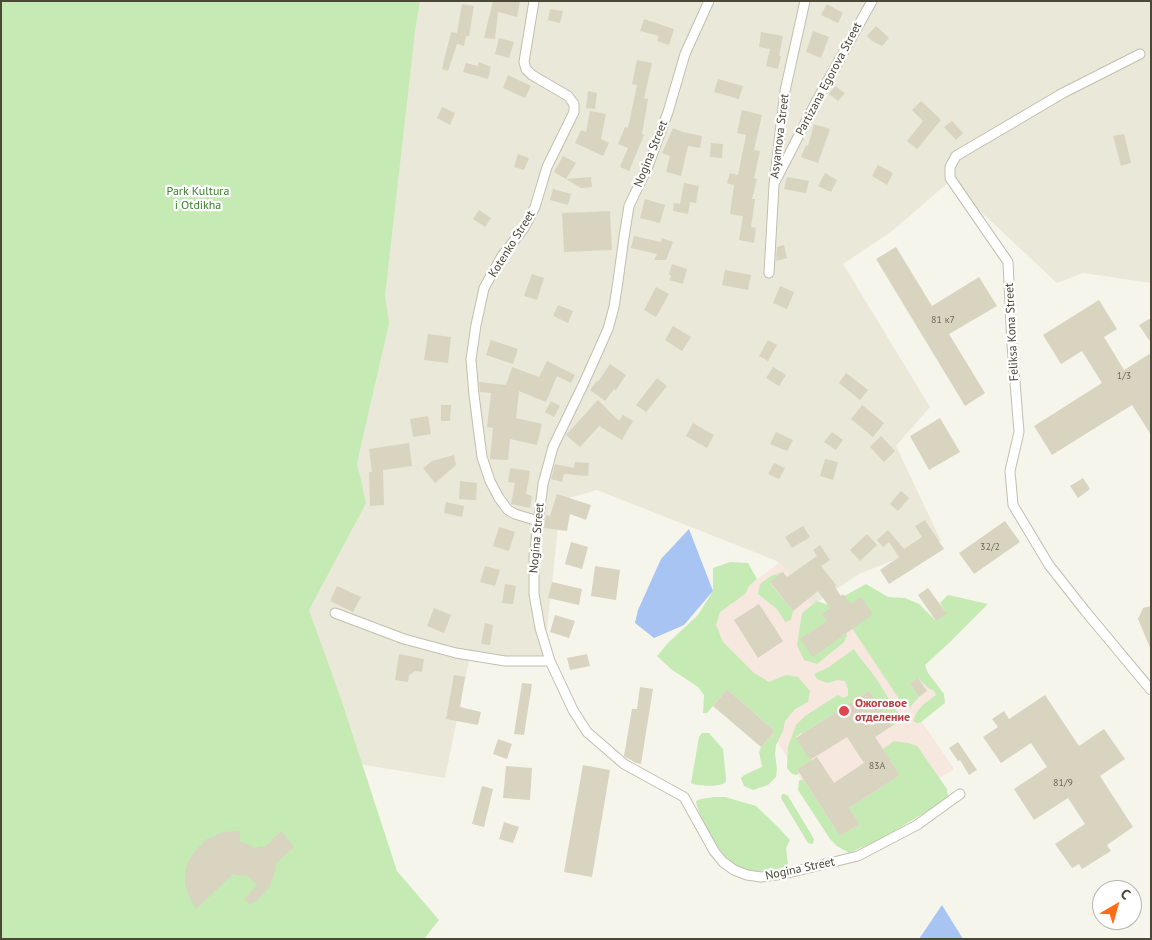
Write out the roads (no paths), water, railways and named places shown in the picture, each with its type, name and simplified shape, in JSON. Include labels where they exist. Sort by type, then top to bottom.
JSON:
[{"type":"street","name":"Kotenko Street","points":[[534,1],[524,62],[526,69],[532,76],[568,96],[574,104],[574,112],[547,167],[535,207],[524,228],[502,256],[484,288],[471,359],[482,457],[490,480],[498,498],[508,510],[538,521]]},
{"type":"street","name":"Nogina Street","points":[[709,1],[686,54],[668,112],[648,166],[629,206],[614,307],[608,329],[553,446],[543,484],[534,557],[534,594],[540,628],[550,661],[573,710],[587,732],[624,764],[684,797],[714,851],[723,862],[734,870],[747,875],[761,877],[784,874],[858,856],[916,824],[960,794]]},
{"type":"street","name":"Asyamova Street","points":[[769,273],[774,185],[785,91],[805,1]]},
{"type":"street","name":"Partizana Egorova Street","points":[[774,185],[816,102],[872,1]]},
{"type":"street","name":"Feliksa Kona Street","points":[[1140,54],[1063,93],[956,156],[950,167],[950,178],[1008,262],[1019,432],[1010,471],[1013,504],[1049,565],[1151,690]]},
{"type":"street","points":[[335,613],[404,639],[456,653],[505,661],[550,661]]},
{"type":"water","points":[[689,529],[713,591],[684,625],[654,638],[635,623],[638,610],[661,559]]},
{"type":"water","points":[[942,905],[963,939],[919,939]]},
{"type":"place","name":"Ожоговое отделение","points":[[844,711]]},
{"type":"park label","name":"Park Kultura i Otdikha","points":[[198,199]]}]
